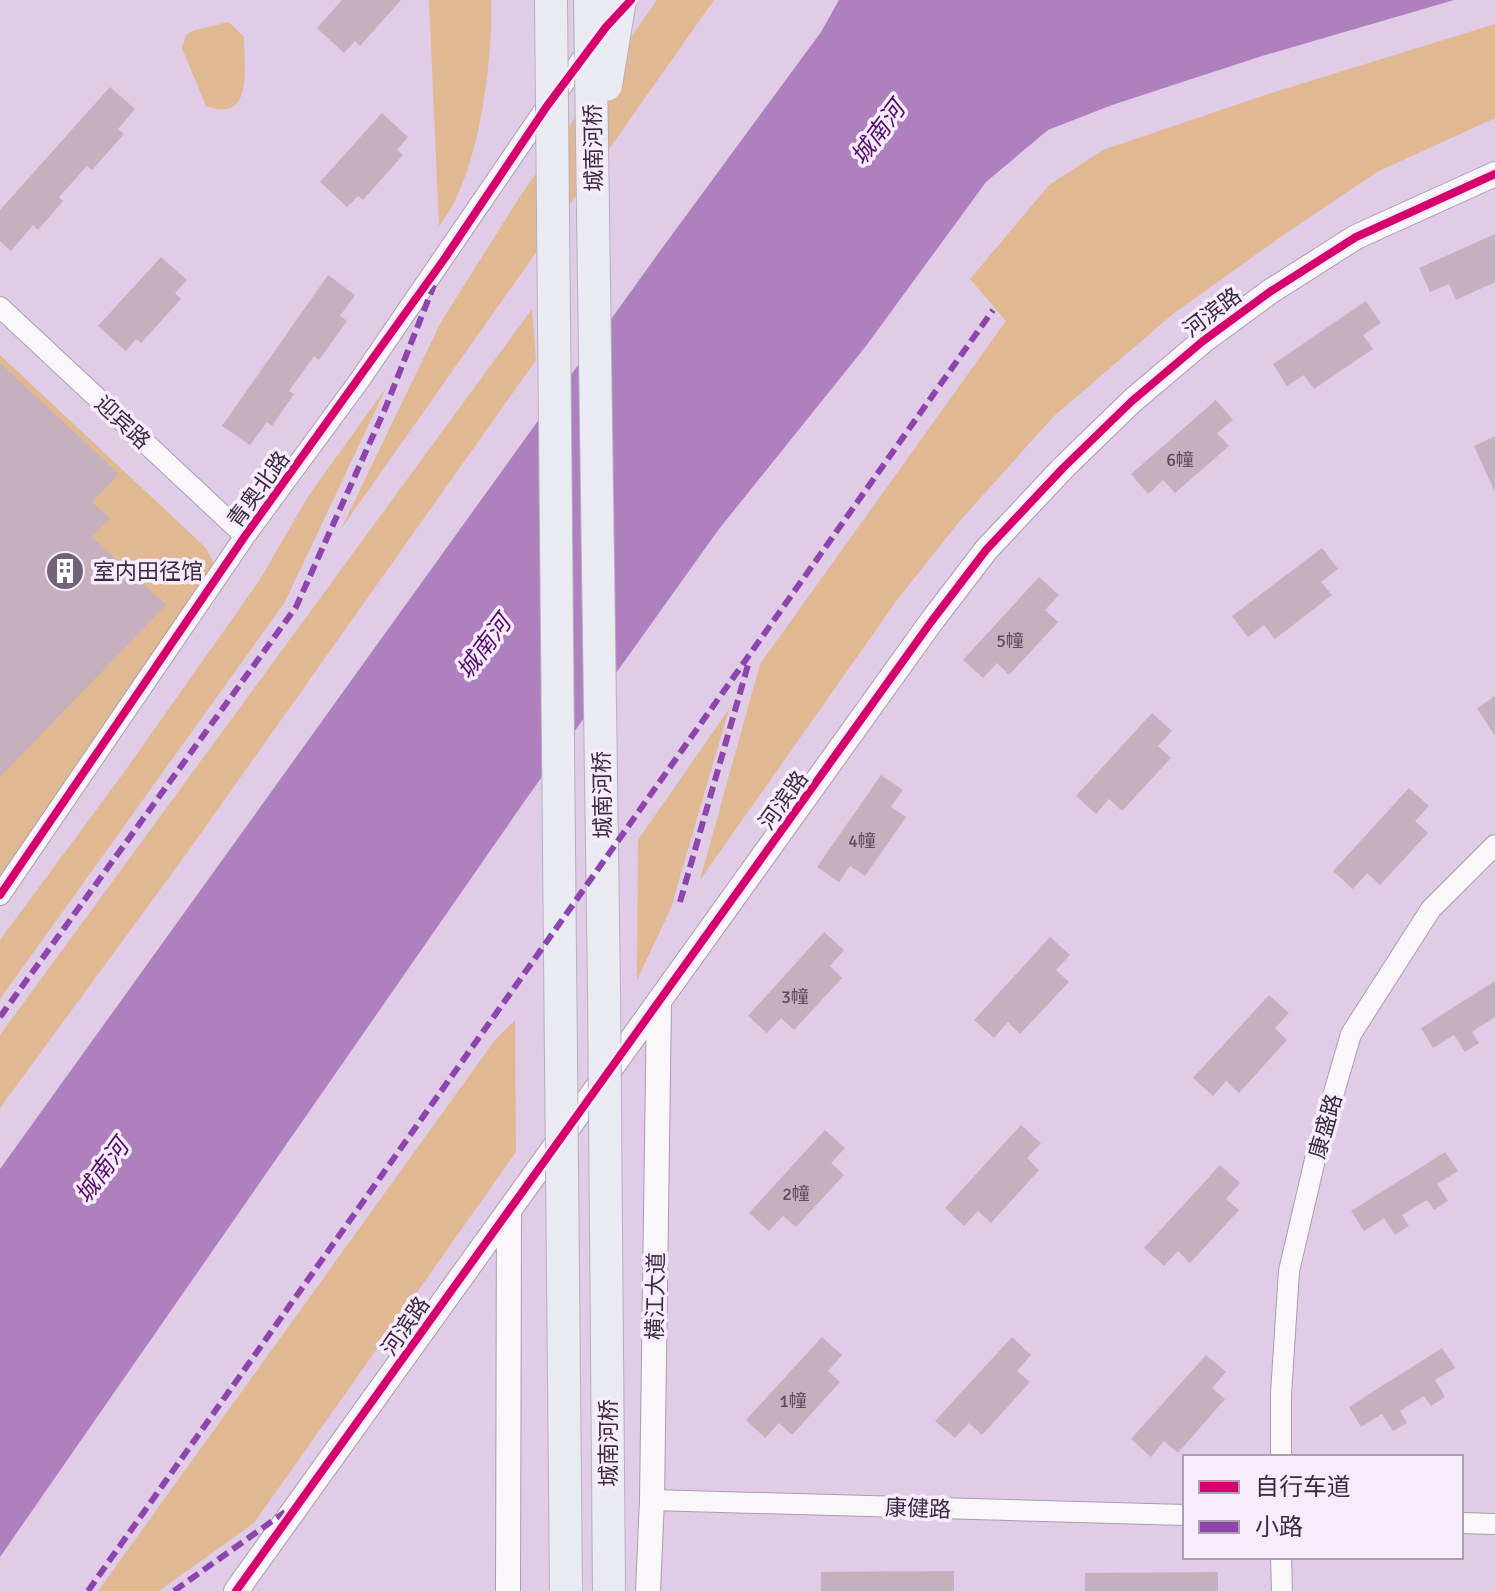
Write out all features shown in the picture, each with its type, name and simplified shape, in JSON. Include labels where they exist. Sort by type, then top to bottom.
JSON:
[{"type":"highway","points":[[529,0],[554,211]]},
{"type":"highway","name":"城南河桥","points":[[551,0],[566,1591]]},
{"type":"highway","name":"城南河桥","points":[[605,9],[593,159],[609,1591]]},
{"type":"street","points":[[542,0],[547,106]]},
{"type":"street","points":[[605,0],[605,9]]},
{"type":"street","name":"青奥北路","points":[[0,895],[245,536],[385,344],[547,106],[605,9],[631,0]]},
{"type":"street","name":"河滨路","points":[[236,1591],[986,550],[1132,401],[1203,341],[1271,291],[1356,237],[1495,174]]},
{"type":"street","name":"迎宾路","points":[[0,307],[245,536]]},
{"type":"street","name":"康盛路","points":[[1281,1455],[1281,1394],[1289,1271],[1317,1151],[1351,1034],[1431,909],[1495,845]]},
{"type":"street","name":"横江大道","points":[[648,1591],[659,1002]]},
{"type":"street","points":[[508,1591],[509,1211]]},
{"type":"street","name":"康健路","points":[[652,1500],[1183,1515]]},
{"type":"street","points":[[1463,1523],[1495,1524]]},
{"type":"street","points":[[1281,1559],[1282,1591]]},
{"type":"shaded area","points":[[429,0],[491,0],[486,86],[474,149],[453,205],[439,226]]},
{"type":"shaded area","points":[[657,0],[714,0],[341,529],[441,322],[519,198]]},
{"type":"shaded area","points":[[229,22],[244,37],[245,77],[239,100],[232,107],[221,109],[206,106],[182,48],[186,35],[195,30]]},
{"type":"shaded area","points":[[1495,24],[1495,118],[1377,172],[1279,238],[1173,314],[1053,417],[959,522],[897,600],[700,880],[760,664],[1006,321],[970,279],[1049,185],[1103,150],[1265,95]]},
{"type":"shaded area","points":[[532,309],[536,360],[184,857],[0,1108],[0,1035]]},
{"type":"shaded area","name":"室内田径馆","points":[[0,355],[206,548],[213,562],[213,574],[0,877]]},
{"type":"shaded area","points":[[386,388],[285,602],[0,999],[0,940],[122,775],[259,581],[309,495]]},
{"type":"shaded area","points":[[729,709],[671,908],[637,980],[638,840]]},
{"type":"shaded area","points":[[515,1020],[516,1152],[254,1523],[159,1591],[98,1591],[495,1040]]},
{"type":"water","name":"城南河","points":[[839,0],[1454,0],[1262,56],[1112,105],[1048,130],[986,182],[866,346],[719,529],[524,802],[0,1557],[0,1169],[821,32]]},
{"type":"building","points":[[342,0],[401,0],[360,46],[355,41],[344,53],[317,28]]},
{"type":"building","points":[[110,87],[135,109],[118,129],[124,134],[92,170],[87,166],[59,197],[63,201],[38,230],[33,225],[11,251],[0,241],[0,210]]},
{"type":"building","points":[[382,113],[408,137],[397,150],[403,155],[363,200],[358,196],[347,207],[320,182]]},
{"type":"building","points":[[1495,234],[1495,282],[1456,300],[1449,284],[1430,292],[1419,268]]},
{"type":"building","points":[[161,257],[187,280],[175,293],[181,299],[141,343],[136,339],[126,351],[98,326]]},
{"type":"building","points":[[328,275],[355,295],[340,316],[347,321],[319,360],[314,356],[289,391],[294,394],[272,426],[267,422],[250,445],[222,426]]},
{"type":"building","points":[[1366,301],[1381,323],[1363,335],[1373,349],[1314,389],[1304,375],[1287,386],[1273,364]]},
{"type":"building","name":"室内田径馆","points":[[0,363],[119,474],[92,502],[110,518],[92,537],[166,605],[0,777]]},
{"type":"building","points":[[1216,400],[1233,420],[1217,433],[1229,446],[1175,493],[1163,480],[1148,494],[1131,474]]},
{"type":"building","points":[[1495,436],[1495,492],[1474,446]]},
{"type":"building","points":[[1322,548],[1338,569],[1321,582],[1332,595],[1275,639],[1264,625],[1248,637],[1232,616]]},
{"type":"building","points":[[1039,577],[1059,595],[1045,610],[1058,622],[1009,675],[997,663],[983,678],[963,660]]},
{"type":"building","points":[[1495,696],[1495,736],[1477,708]]},
{"type":"building","points":[[1152,713],[1172,731],[1158,746],[1171,758],[1122,811],[1109,799],[1096,814],[1076,796]]},
{"type":"building","points":[[881,775],[903,790],[891,807],[906,817],[865,876],[850,866],[839,882],[817,867]]},
{"type":"building","points":[[1409,788],[1429,806],[1415,821],[1428,833],[1380,885],[1367,873],[1353,889],[1333,871]]},
{"type":"building","points":[[824,932],[844,950],[830,966],[842,978],[794,1030],[781,1018],[767,1033],[748,1016]]},
{"type":"building","points":[[1050,937],[1070,955],[1056,970],[1069,982],[1020,1034],[1008,1022],[994,1038],[974,1020]]},
{"type":"building","points":[[1495,981],[1495,1017],[1472,1032],[1479,1043],[1465,1052],[1454,1035],[1433,1048],[1421,1028]]},
{"type":"building","points":[[1269,995],[1289,1013],[1275,1028],[1287,1040],[1239,1093],[1226,1081],[1213,1096],[1193,1078]]},
{"type":"building","points":[[1021,1125],[1041,1143],[1027,1158],[1039,1170],[991,1223],[978,1211],[964,1226],[945,1208]]},
{"type":"building","points":[[825,1130],[845,1148],[831,1163],[844,1175],[796,1227],[783,1216],[769,1231],[749,1213]]},
{"type":"building","points":[[1445,1152],[1458,1171],[1437,1184],[1448,1201],[1434,1210],[1427,1200],[1402,1215],[1409,1226],[1395,1235],[1384,1218],[1364,1231],[1351,1211]]},
{"type":"building","points":[[1220,1165],[1240,1183],[1226,1199],[1239,1210],[1190,1263],[1178,1251],[1164,1266],[1144,1248]]},
{"type":"building","points":[[822,1337],[842,1355],[828,1371],[840,1382],[792,1435],[779,1423],[765,1438],[746,1420]]},
{"type":"building","points":[[1012,1337],[1031,1355],[1017,1371],[1030,1382],[982,1435],[969,1423],[955,1438],[935,1421]]},
{"type":"building","points":[[1442,1348],[1455,1368],[1435,1380],[1445,1397],[1431,1406],[1424,1396],[1400,1411],[1407,1423],[1393,1431],[1382,1414],[1361,1427],[1349,1407]]},
{"type":"building","points":[[1206,1355],[1226,1372],[1212,1388],[1225,1399],[1178,1453],[1164,1441],[1151,1457],[1131,1439]]},
{"type":"building","points":[[954,1571],[954,1591],[821,1591],[821,1572]]},
{"type":"building","points":[[1218,1572],[1218,1591],[1085,1591],[1085,1573]]},
{"type":"marked path","points":[[0,1017],[296,607],[385,409],[434,285]]},
{"type":"marked path","points":[[88,1591],[993,310]]},
{"type":"marked path","points":[[680,902],[748,665]]},
{"type":"marked path","points":[[174,1591],[285,1512]]},
{"type":"cycle path","points":[[0,895],[245,536],[445,258],[547,106],[606,27],[631,0]]},
{"type":"cycle path","points":[[236,1591],[931,622],[986,550],[1132,401],[1203,341],[1271,291],[1356,237],[1495,174]]},
{"type":"place","name":"室内田径馆","points":[[65,571]]}]
